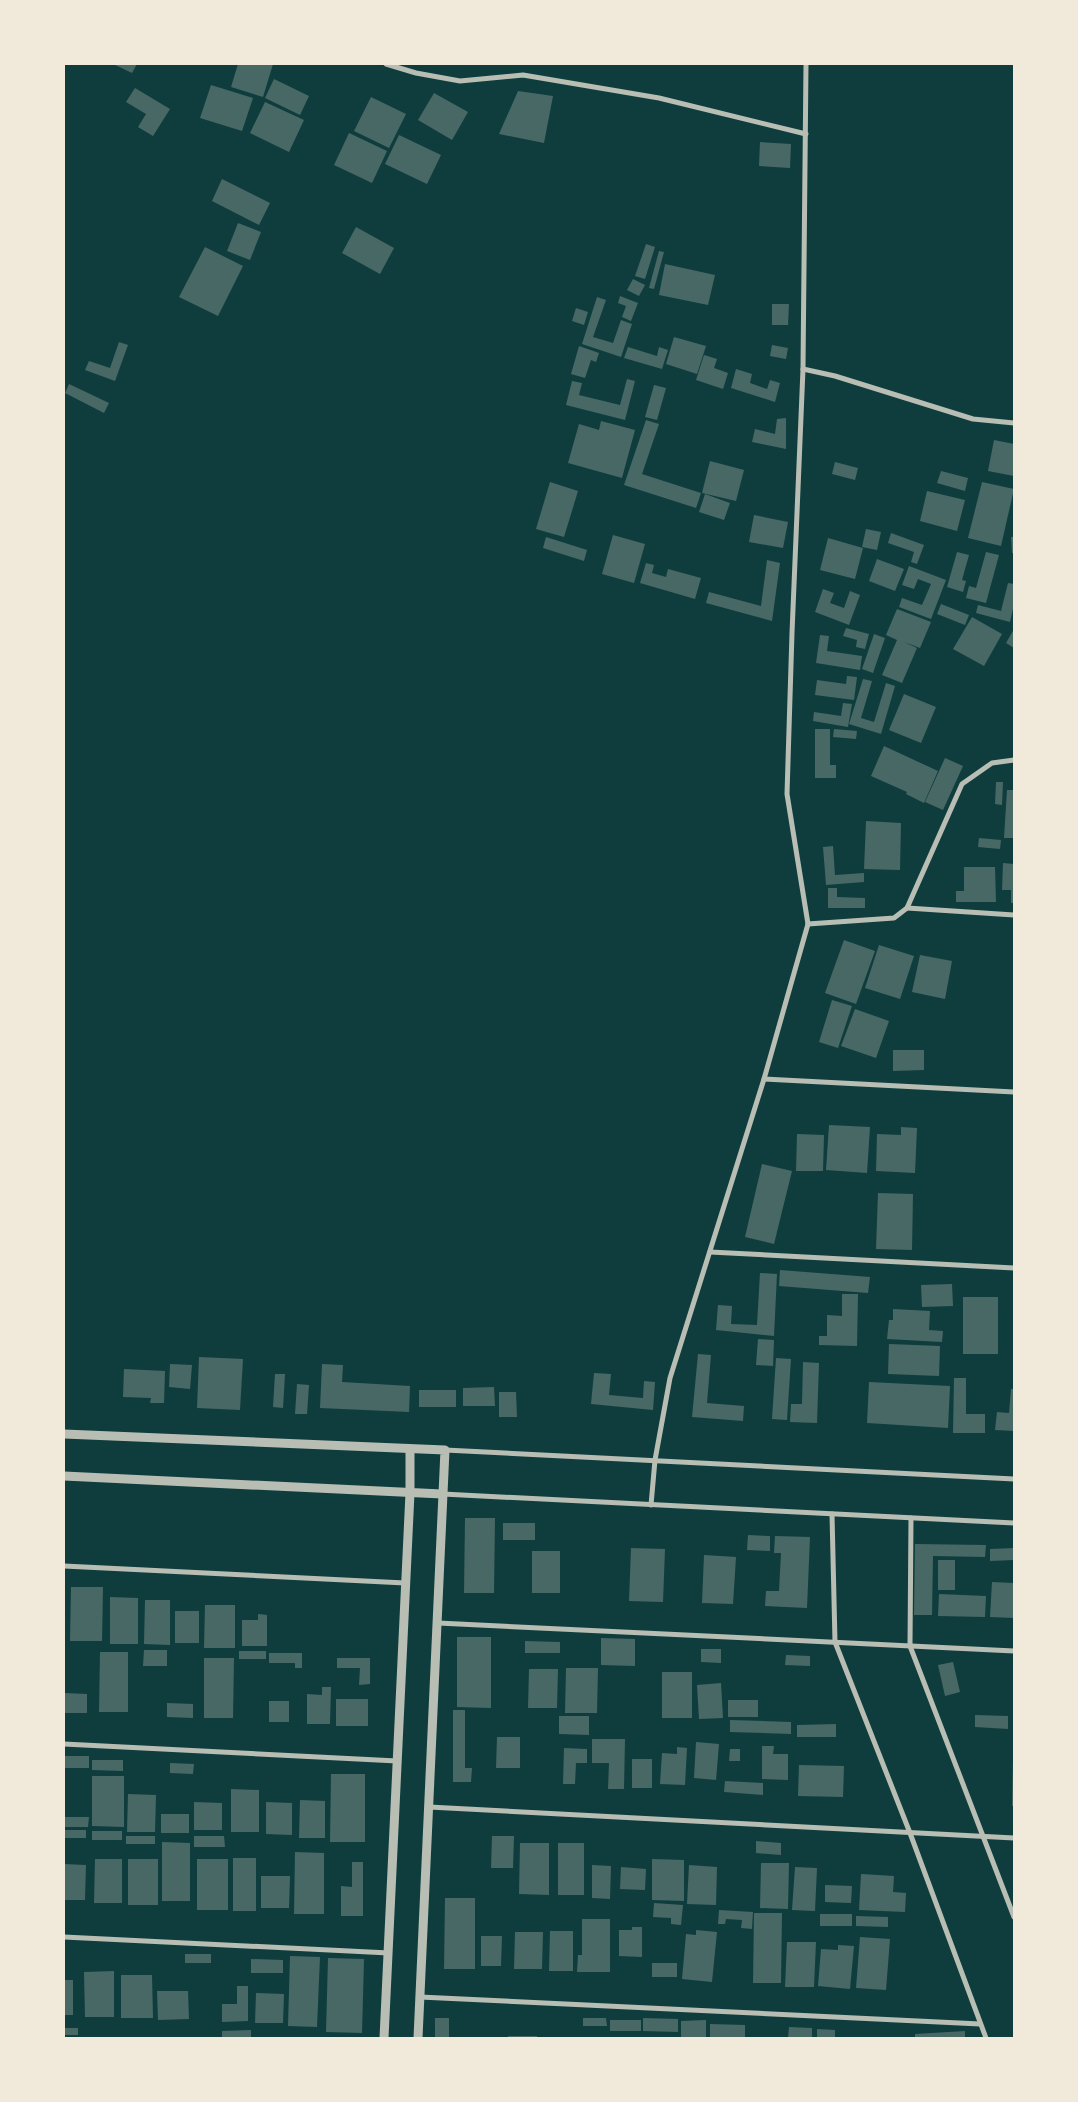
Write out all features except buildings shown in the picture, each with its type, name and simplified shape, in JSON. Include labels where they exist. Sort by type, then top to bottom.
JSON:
[{"type":"street","points":[[386,64],[416,73],[460,81],[523,75],[660,98],[806,134]]},
{"type":"street","points":[[651,1505],[655,1460],[670,1378],[764,1079],[808,924],[787,794],[803,369],[806,64]]},
{"type":"street","points":[[803,369],[834,376],[973,419],[1014,423]]},
{"type":"street","points":[[808,924],[894,918],[908,908],[962,784],[992,764],[1014,760]]},
{"type":"street","points":[[908,908],[1014,915]]},
{"type":"street","points":[[764,1079],[1014,1092]]},
{"type":"street","points":[[710,1252],[1014,1268]]},
{"type":"street","points":[[64,1434],[445,1450],[1014,1479]]},
{"type":"street","points":[[384,2038],[410,1493],[410,1449]]},
{"type":"street","points":[[418,2038],[445,1450]]},
{"type":"street","points":[[64,1476],[1014,1524]]},
{"type":"street","points":[[832,1514],[835,1642],[910,1833],[986,2038]]},
{"type":"street","points":[[911,1518],[910,1646],[1014,1917]]},
{"type":"street","points":[[64,1566],[405,1583]]},
{"type":"street","points":[[438,1623],[1014,1651]]},
{"type":"street","points":[[64,1744],[397,1761]]},
{"type":"street","points":[[429,1807],[1014,1838]]},
{"type":"street","points":[[64,1937],[389,1953]]},
{"type":"street","points":[[420,1997],[980,2024]]}]
